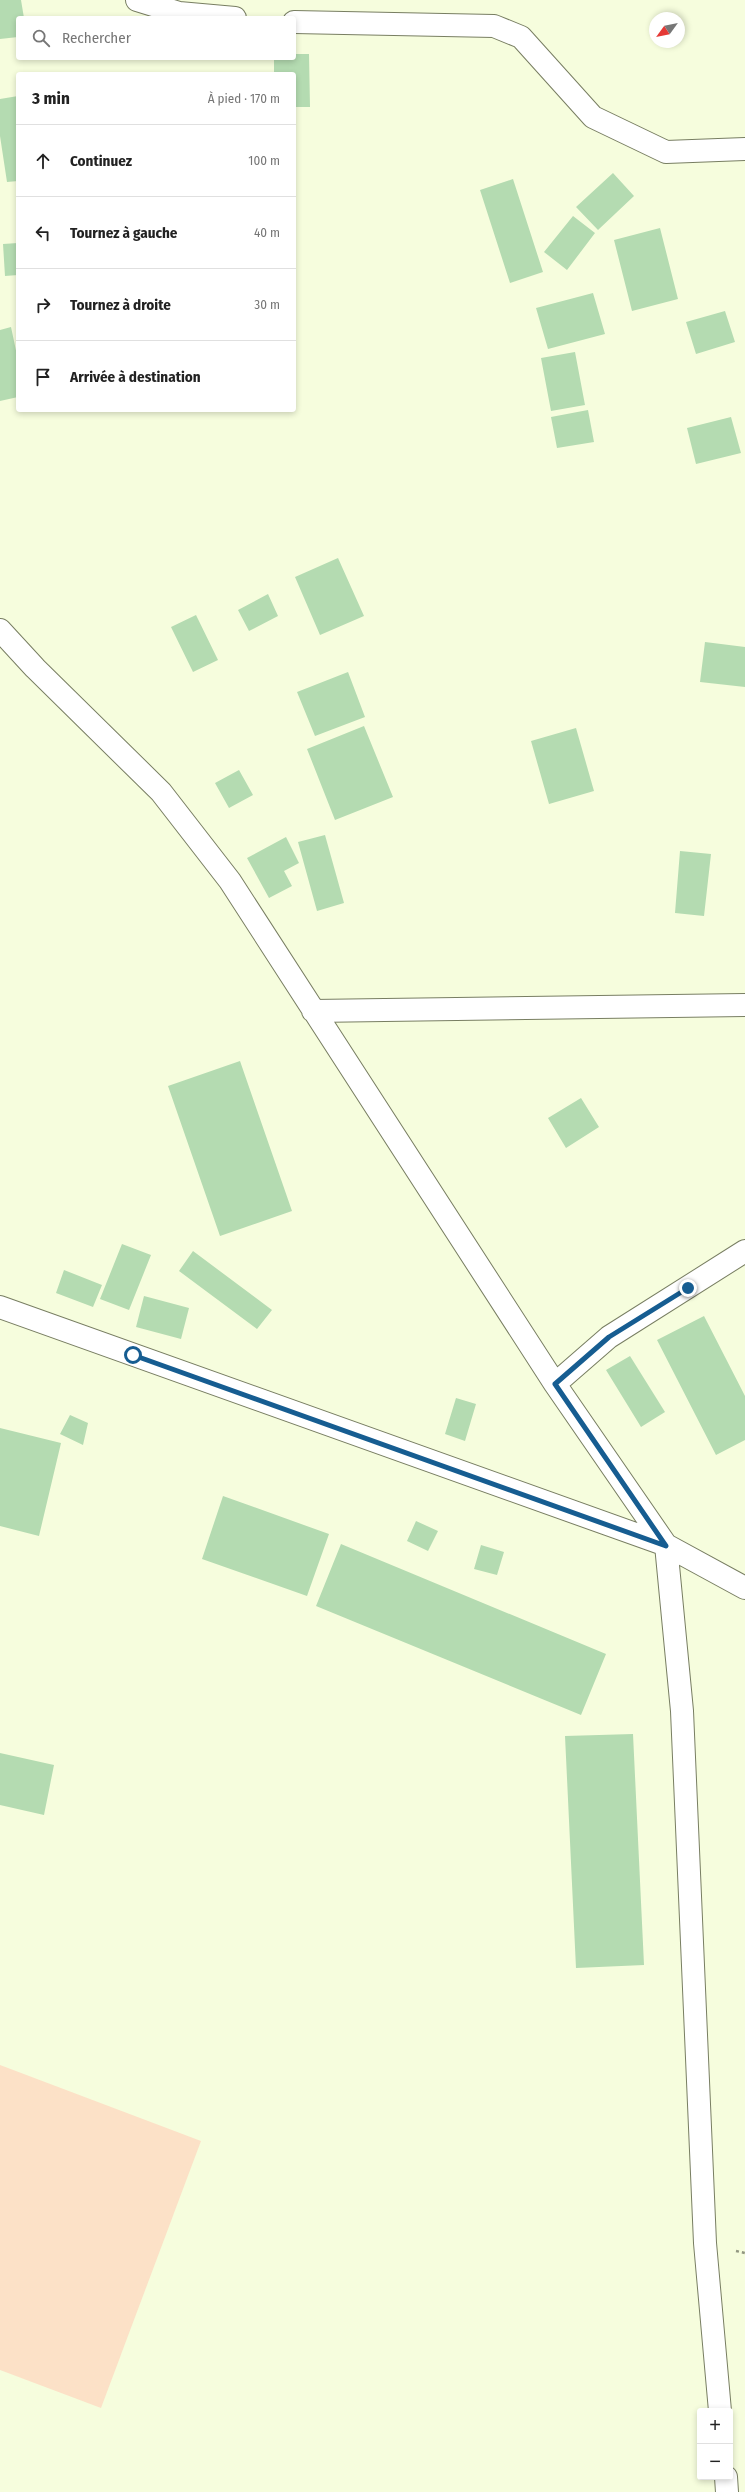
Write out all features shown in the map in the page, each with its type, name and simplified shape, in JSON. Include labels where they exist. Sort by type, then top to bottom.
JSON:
[{"type":"street","points":[[137,0],[179,13],[212,16]]},
{"type":"street","points":[[296,22],[494,26],[521,37],[593,117],[666,152],[745,149]]},
{"type":"street","points":[[0,630],[35,668],[161,792],[230,881],[313,1012],[555,1384],[666,1546],[682,1711],[705,2244],[720,2408]]},
{"type":"street","points":[[313,1012],[745,1005]]},
{"type":"street","points":[[555,1384],[609,1337],[745,1251]]},
{"type":"street","points":[[0,1307],[666,1546],[745,1588]]},
{"type":"street","points":[[726,2480],[727,2492]]},
{"type":"shaded area","points":[[0,2065],[201,2141],[101,2408],[0,2370]]},
{"type":"building","points":[[0,0],[21,0],[24,16],[16,16],[16,37],[0,39]]},
{"type":"building","points":[[296,54],[309,54],[310,107],[296,107],[296,72],[274,72],[274,60],[296,60]]},
{"type":"building","points":[[16,96],[16,181],[7,182],[0,136],[0,99]]},
{"type":"building","points":[[613,173],[634,196],[598,230],[576,207]]},
{"type":"building","points":[[513,179],[543,272],[510,283],[480,190]]},
{"type":"building","points":[[573,216],[595,233],[567,270],[544,252]]},
{"type":"building","points":[[660,228],[678,299],[632,311],[614,240]]},
{"type":"building","points":[[16,243],[16,275],[5,276],[3,244]]},
{"type":"building","points":[[593,293],[605,334],[548,349],[536,308]]},
{"type":"building","points":[[725,311],[735,342],[696,354],[686,322]]},
{"type":"building","points":[[11,327],[16,351],[16,397],[0,401],[0,330]]},
{"type":"building","points":[[575,352],[585,405],[551,411],[541,358]]},
{"type":"building","points":[[588,410],[594,442],[557,448],[551,417]]},
{"type":"building","points":[[731,417],[741,453],[696,464],[687,428]]},
{"type":"building","points":[[338,558],[364,616],[320,635],[295,577]]},
{"type":"building","points":[[268,594],[278,616],[249,631],[238,610]]},
{"type":"building","points":[[196,615],[218,660],[193,672],[171,627]]},
{"type":"building","points":[[705,642],[745,647],[745,687],[700,682]]},
{"type":"building","points":[[348,672],[365,717],[315,736],[297,692]]},
{"type":"building","points":[[364,726],[393,797],[335,820],[307,749]]},
{"type":"building","points":[[576,728],[594,791],[549,804],[531,741]]},
{"type":"building","points":[[239,770],[253,795],[229,808],[215,783]]},
{"type":"building","points":[[325,835],[344,903],[317,911],[298,842]]},
{"type":"building","points":[[286,837],[299,863],[284,871],[292,886],[269,898],[247,858]]},
{"type":"building","points":[[680,851],[711,854],[704,916],[675,913]]},
{"type":"building","points":[[240,1061],[292,1211],[220,1236],[168,1086]]},
{"type":"building","points":[[581,1098],[599,1127],[566,1148],[548,1118]]},
{"type":"building","points":[[122,1244],[151,1255],[129,1310],[100,1299]]},
{"type":"building","points":[[193,1251],[272,1310],[257,1329],[179,1271]]},
{"type":"building","points":[[64,1270],[102,1285],[93,1307],[56,1293]]},
{"type":"building","points":[[144,1296],[189,1308],[181,1339],[136,1327]]},
{"type":"building","points":[[704,1316],[745,1396],[745,1440],[716,1455],[657,1340]]},
{"type":"building","points":[[630,1356],[665,1412],[641,1427],[606,1370]]},
{"type":"building","points":[[456,1398],[476,1404],[465,1441],[445,1434]]},
{"type":"building","points":[[70,1415],[88,1423],[83,1445],[60,1434]]},
{"type":"building","points":[[0,1428],[61,1443],[39,1536],[0,1526]]},
{"type":"building","points":[[223,1496],[329,1534],[307,1596],[202,1559]]},
{"type":"building","points":[[416,1521],[438,1531],[428,1551],[407,1541]]},
{"type":"building","points":[[341,1544],[606,1654],[581,1715],[316,1606]]},
{"type":"building","points":[[481,1545],[504,1552],[497,1575],[474,1569]]},
{"type":"building","points":[[633,1734],[644,1965],[576,1968],[565,1736]]},
{"type":"building","points":[[0,1753],[54,1765],[44,1815],[0,1805]]},
{"type":"route","points":[[133,1355],[666,1546],[555,1384],[609,1337],[688,1288]]}]
